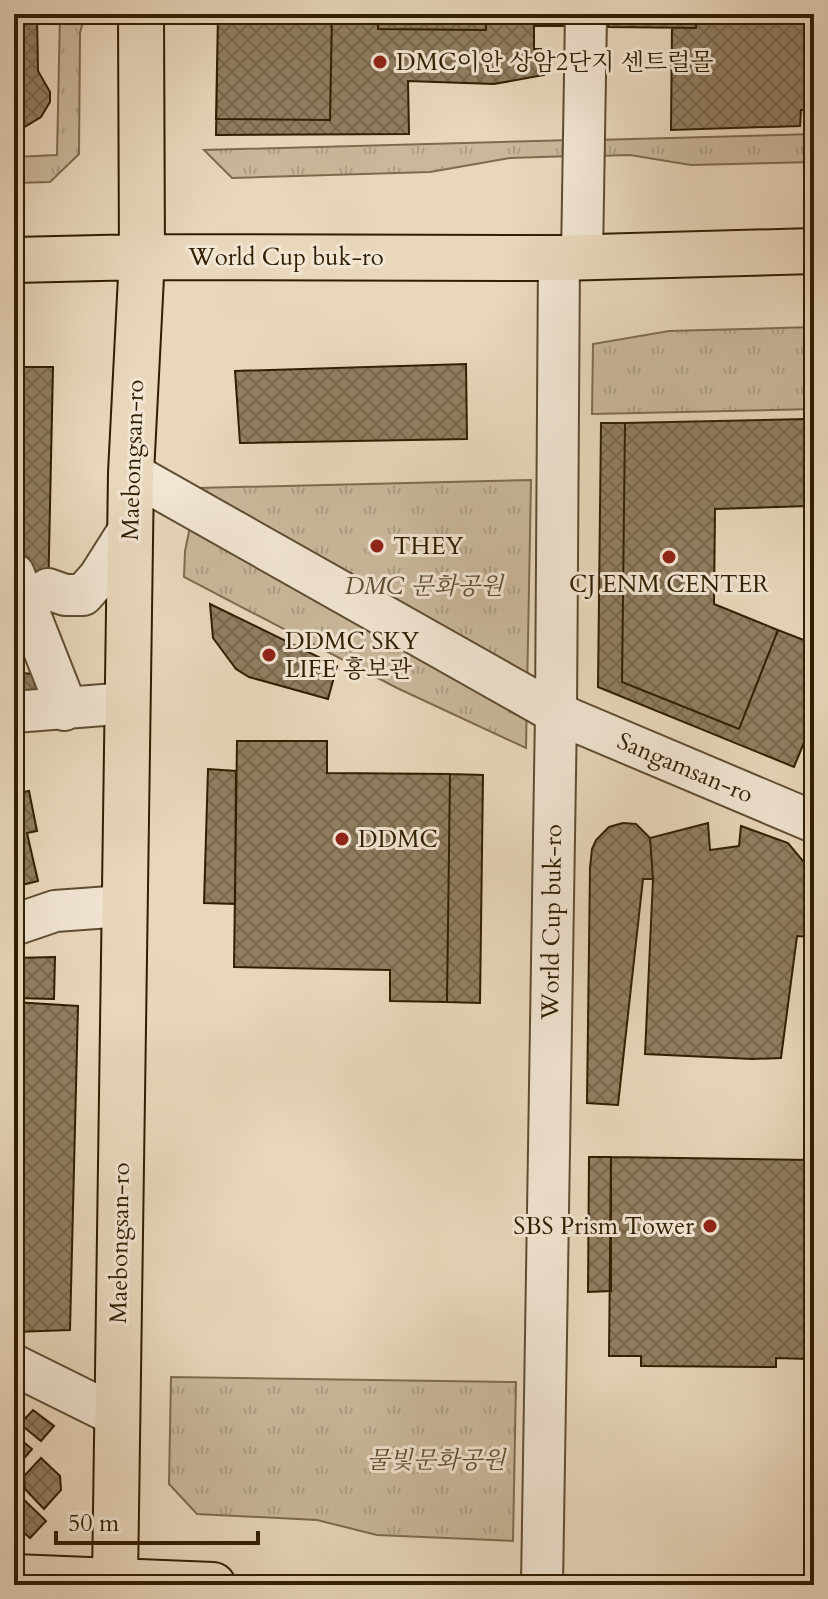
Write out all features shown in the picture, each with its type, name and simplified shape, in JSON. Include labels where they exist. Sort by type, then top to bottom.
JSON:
[{"type":"main road","name":"Maebongsan-ro","points":[[115,1580],[131,473],[142,257],[141,14]]},
{"type":"main road","name":"World Cup buk-ro","points":[[14,260],[142,257],[570,258],[814,251]]},
{"type":"main road","points":[[14,1577],[213,1585]]},
{"type":"street","name":"World Cup buk-ro","points":[[542,1585],[556,713],[570,258],[586,14]]},
{"type":"street","name":"Sangamsan-ro","points":[[131,473],[556,713],[814,822]]},
{"type":"street","points":[[31,581],[65,595],[83,595],[99,577],[130,528]]},
{"type":"street","points":[[31,581],[64,710]]},
{"type":"street","points":[[14,712],[129,703]]},
{"type":"street","points":[[14,925],[55,911],[124,906]]},
{"type":"street","points":[[14,1365],[117,1416]]},
{"type":"green space","points":[[60,14],[85,14],[80,33],[79,154],[50,182],[14,183],[14,157],[57,155]]},
{"type":"green space","points":[[814,134],[814,162],[691,165],[630,155],[596,156],[596,140]]},
{"type":"green space","points":[[572,140],[572,156],[510,158],[430,172],[232,178],[204,150]]},
{"type":"green space","points":[[814,327],[814,409],[592,414],[593,344],[669,331]]},
{"type":"green space","name":"DMC 문화공원","points":[[531,480],[526,748],[397,688],[184,577],[185,551],[198,488]]},
{"type":"green space","name":"물빛문화공원","points":[[171,1377],[516,1382],[513,1541],[377,1535],[317,1520],[197,1514],[169,1484]]},
{"type":"building","points":[[14,14],[37,14],[38,71],[50,92],[50,102],[41,117],[16,132],[14,131]]},
{"type":"building","points":[[218,14],[332,14],[330,120],[216,119]]},
{"type":"building","name":"DMC이안 상암2단지 센트럴몰","points":[[218,14],[568,14],[568,26],[534,26],[534,49],[541,49],[544,75],[494,84],[408,81],[409,134],[216,135]]},
{"type":"building","points":[[378,14],[486,14],[486,30],[378,29]]},
{"type":"building","points":[[608,14],[696,14],[696,28],[608,27]]},
{"type":"building","points":[[696,21],[814,23],[814,110],[801,110],[800,126],[671,130],[672,28],[696,28]]},
{"type":"building","points":[[466,364],[467,439],[240,443],[235,371]]},
{"type":"building","points":[[14,367],[53,367],[48,599],[14,538]]},
{"type":"building","name":"CJ ENM CENTER","points":[[805,419],[808,506],[715,509],[714,604],[778,630],[739,729],[622,682],[625,423]]},
{"type":"building","points":[[601,423],[625,423],[622,682],[739,729],[778,630],[814,644],[814,718],[794,767],[598,687]]},
{"type":"building","name":"DDMC SKY LIFE 홍보관","points":[[210,604],[337,666],[328,699],[249,677],[236,669],[213,638]]},
{"type":"building","points":[[23,631],[31,655],[14,661],[14,633]]},
{"type":"building","points":[[16,673],[40,674],[40,685],[31,697],[14,698]]},
{"type":"building","points":[[14,734],[17,734],[21,760],[14,761]]},
{"type":"building","name":"DDMC","points":[[237,741],[327,741],[327,773],[450,774],[447,1002],[390,1001],[390,970],[234,967]]},
{"type":"building","points":[[208,769],[236,771],[235,904],[204,903]]},
{"type":"building","points":[[450,774],[483,775],[480,1003],[447,1002]]},
{"type":"building","points":[[29,791],[37,831],[27,833],[38,881],[14,887],[14,846],[19,845],[14,823],[14,794]]},
{"type":"building","points":[[623,823],[636,824],[650,838],[653,879],[643,879],[618,1105],[587,1103],[592,849],[609,827]]},
{"type":"building","points":[[708,823],[710,850],[739,846],[741,826],[788,843],[813,873],[808,937],[797,936],[781,1058],[645,1054],[653,879],[650,838]]},
{"type":"building","points":[[55,957],[54,999],[14,998],[14,958]]},
{"type":"building","points":[[14,1002],[78,1006],[70,1330],[14,1332]]},
{"type":"building","points":[[589,1157],[611,1157],[611,1291],[588,1292]]},
{"type":"building","name":"SBS Prism Tower","points":[[611,1157],[811,1160],[807,1359],[776,1358],[776,1367],[641,1366],[641,1356],[609,1356]]},
{"type":"building","points":[[33,1410],[54,1426],[41,1441],[20,1424]]},
{"type":"building","points":[[14,1434],[32,1449],[14,1470]]},
{"type":"building","points":[[41,1458],[60,1476],[61,1490],[44,1509],[25,1489],[24,1476]]},
{"type":"building","points":[[19,1495],[46,1521],[30,1538],[14,1524],[14,1500]]},
{"type":"place","name":"DMC이안 상암2단지 센트럴몰","points":[[380,62]]},
{"type":"place","name":"THEY","points":[[377,546]]},
{"type":"place","name":"CJ ENM CENTER","points":[[669,557]]},
{"type":"place","name":"DDMC SKY LIFE 홍보관","points":[[269,655]]},
{"type":"place","name":"DDMC","points":[[342,839]]},
{"type":"place","name":"SBS Prism Tower","points":[[710,1226]]}]
